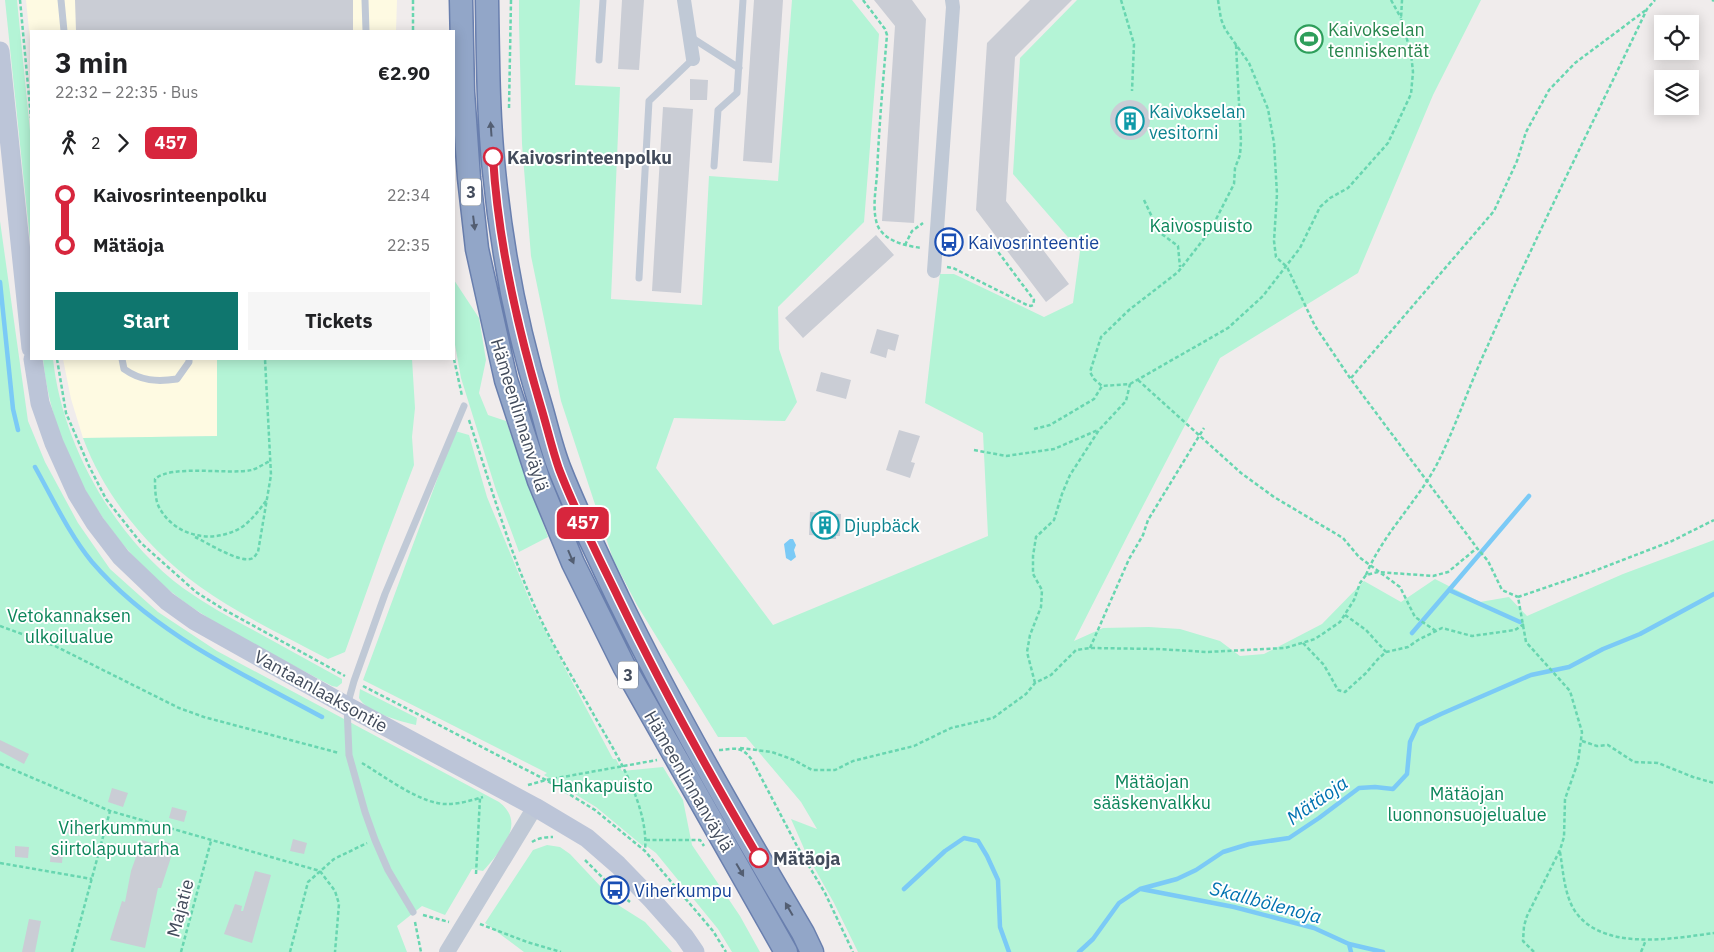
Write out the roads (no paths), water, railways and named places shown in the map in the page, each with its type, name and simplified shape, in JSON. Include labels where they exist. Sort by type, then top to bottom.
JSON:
[{"type":"highway","name":"Hämeenlinnanväylä","points":[[461,0],[463,92],[469,178],[477,249],[506,380],[539,481],[573,563],[624,666],[786,952]]},
{"type":"highway","name":"Hämeenlinnanväylä","points":[[487,0],[488,86],[494,170],[504,247],[514,308],[530,371],[560,469],[598,556],[646,656],[723,797],[812,952]]},
{"type":"main road","points":[[0,51],[5,142],[30,340]]},
{"type":"main road","name":"Vantaanlaaksontie","points":[[33,360],[40,403],[63,466],[77,494],[95,523],[121,557],[166,602],[195,621],[587,838],[618,865],[652,900],[684,936],[695,952]]},
{"type":"street","points":[[684,0],[693,59]]},
{"type":"street","points":[[941,269],[936,251],[952,0]]},
{"type":"street","points":[[447,952],[534,807]]},
{"type":"lane","points":[[61,0],[64,30]]},
{"type":"lane","points":[[364,0],[366,30]]},
{"type":"lane","points":[[599,60],[603,0]]},
{"type":"lane","points":[[714,166],[718,110],[737,92],[744,0]]},
{"type":"lane","points":[[689,36],[738,68]]},
{"type":"lane","points":[[639,278],[649,101],[693,59]]},
{"type":"lane","points":[[122,360],[124,369],[135,376],[162,381],[177,379],[189,360]]},
{"type":"lane","points":[[412,912],[388,870],[375,840],[349,755],[347,706],[385,594],[464,406]]},
{"type":"water","points":[[793,539],[796,545],[794,550],[796,557],[791,561],[786,558],[784,544]]},
{"type":"waterway","points":[[0,282],[13,409],[18,430]]},
{"type":"waterway","points":[[35,467],[76,540],[92,562],[142,610],[200,650],[322,717]]},
{"type":"waterway","points":[[1520,622],[1449,590],[1529,496]]},
{"type":"waterway","points":[[1412,633],[1449,590]]},
{"type":"waterway","name":"Mätäoja","points":[[1079,952],[1093,939],[1119,903],[1140,889],[1177,879],[1196,870],[1223,852],[1249,844],[1289,838],[1359,788],[1393,789],[1407,774],[1410,742],[1418,725],[1531,675],[1569,667],[1603,649],[1640,634],[1714,594]]},
{"type":"waterway","name":"Mätäoja","points":[[904,889],[945,851],[964,838],[978,841],[998,880],[1000,927],[1009,952]]},
{"type":"waterway","name":"Skallbölenoja","points":[[1141,889],[1234,907],[1314,928],[1349,944],[1383,952]]},
{"type":"waterway","name":"Skallbölenoja","points":[[1349,944],[1351,952]]},
{"type":"place","name":"Kaivokselan tenniskentät","points":[[1309,39]]},
{"type":"place","name":"Kaivokselan vesitorni","points":[[1130,121]]},
{"type":"place","name":"Kaivosrinteenpolku","points":[[493,157]]},
{"type":"place","name":"Kaivosrinteentie","points":[[949,242]]},
{"type":"place","name":"Djupbäck","points":[[825,525]]},
{"type":"place","name":"Mätäoja","points":[[759,858]]},
{"type":"place","name":"Viherkumpu","points":[[615,890]]},
{"type":"park label","name":"Kaivospuisto","points":[[1201,225]]},
{"type":"park label","name":"Vetokannaksen ulkoilualue","points":[[69,625]]},
{"type":"park label","name":"Hankapuisto","points":[[602,785]]},
{"type":"park label","name":"Mätäojan sääskenvalkku","points":[[1152,791]]},
{"type":"park label","name":"Mätäojan luonnonsuojelualue","points":[[1467,803]]},
{"type":"park label","name":"Viherkummun siirtolapuutarha","points":[[115,838]]}]
